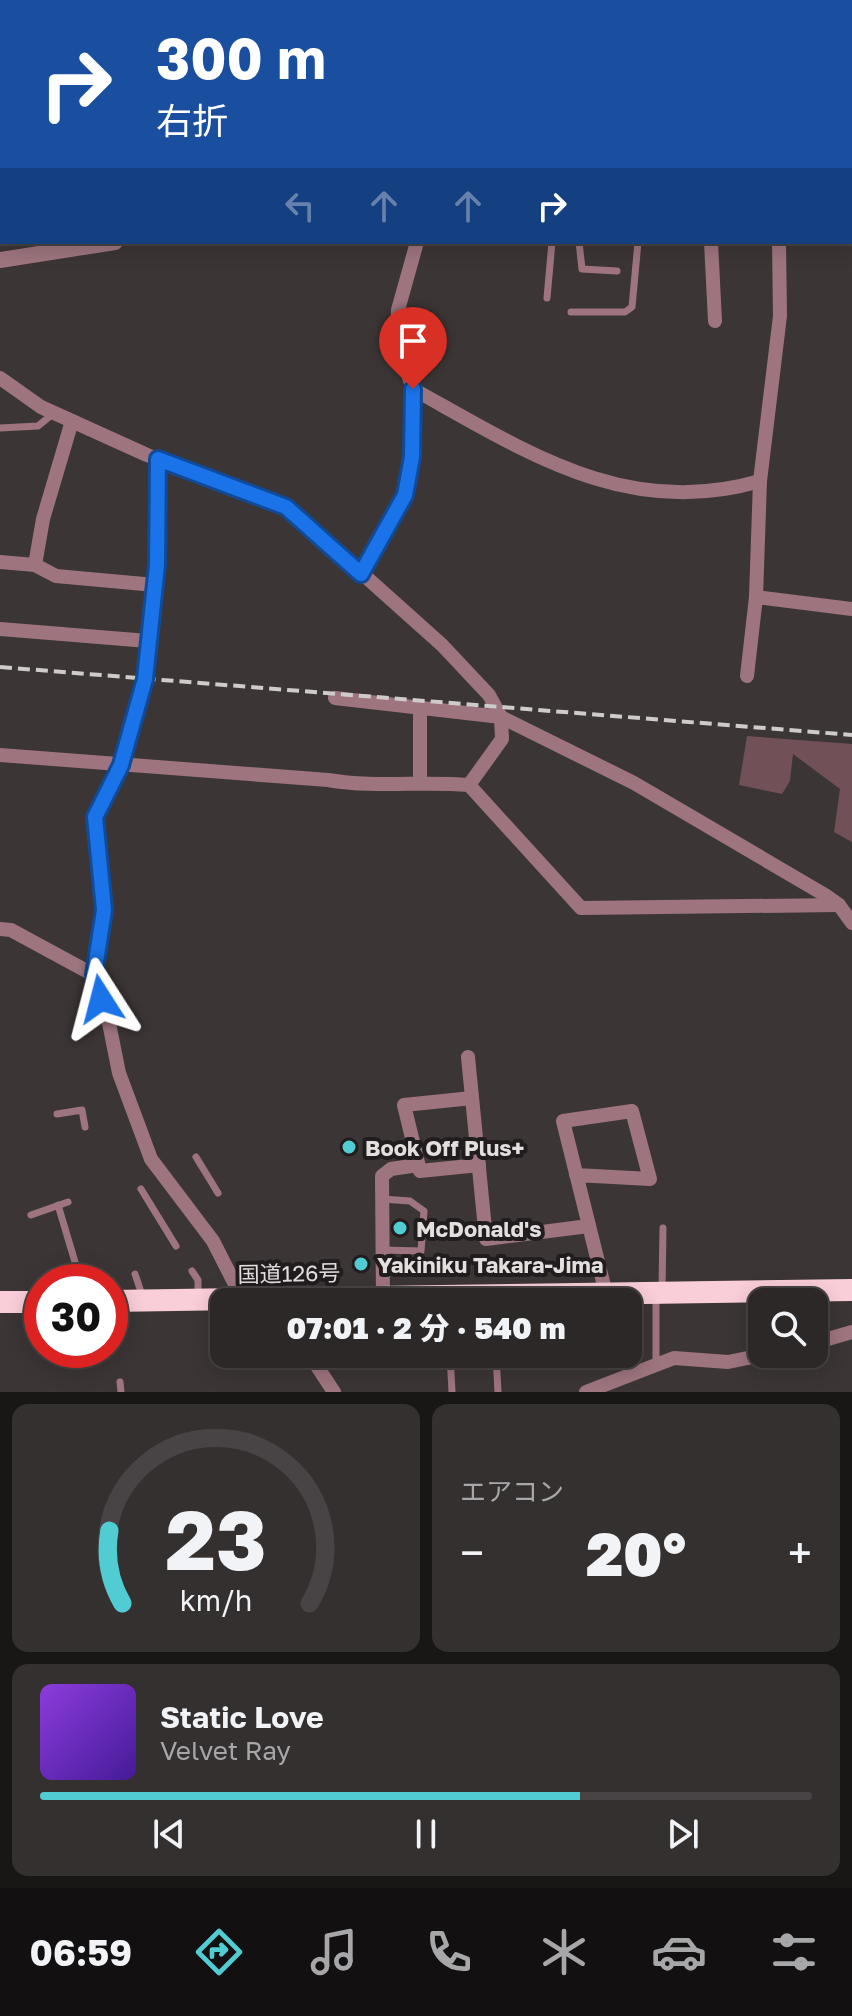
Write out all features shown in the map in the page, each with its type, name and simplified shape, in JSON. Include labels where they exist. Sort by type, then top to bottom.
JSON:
[{"type":"highway","name":"国道126号","points":[[642,1294],[852,1290]]},
{"type":"highway","name":"国道126号","points":[[128,1301],[210,1300]]},
{"type":"highway","points":[[0,1302],[24,1302]]},
{"type":"street","points":[[0,87],[0,103]]},
{"type":"street","points":[[0,260],[102,244]]},
{"type":"street","points":[[361,574],[405,495],[412,457],[413,389],[397,342],[398,310],[416,244]]},
{"type":"street","points":[[711,244],[715,321]]},
{"type":"street","points":[[747,676],[756,597],[760,481],[780,316],[779,244]]},
{"type":"street","points":[[0,378],[13,390],[54,413],[158,459],[286,507],[442,645],[489,695],[501,717],[502,739],[469,785]]},
{"type":"street","points":[[413,389],[542,461],[622,487],[666,494],[701,493],[760,481]]},
{"type":"street","points":[[35,565],[43,519],[72,421]]},
{"type":"street","points":[[158,459],[155,585],[145,679],[121,765],[95,817],[104,910],[94,975],[109,1023],[119,1073],[151,1159],[246,1288]]},
{"type":"street","points":[[0,562],[35,565],[56,576],[155,585]]},
{"type":"street","points":[[756,597],[852,609]]},
{"type":"street","points":[[0,629],[148,641]]},
{"type":"street","points":[[335,698],[501,717],[634,783],[839,905],[851,921]]},
{"type":"street","points":[[420,708],[420,781]]},
{"type":"street","points":[[0,755],[369,787],[420,781],[469,785],[581,908],[839,905]]},
{"type":"street","points":[[0,929],[11,930],[94,975]]},
{"type":"street","points":[[468,1057],[486,1239],[589,1226]]},
{"type":"street","points":[[472,1098],[404,1105],[420,1171],[479,1165]]},
{"type":"street","points":[[576,1175],[650,1179],[632,1111],[563,1121],[576,1175],[589,1226],[595,1288]]},
{"type":"street","points":[[383,1288],[381,1183],[386,1172],[418,1165]]},
{"type":"street","points":[[828,1339],[852,1332]]},
{"type":"street","points":[[586,1392],[674,1358],[728,1362],[748,1358]]},
{"type":"street","points":[[318,1368],[334,1392]]},
{"type":"lane","points":[[547,298],[552,244]]},
{"type":"lane","points":[[579,244],[582,269],[617,271]]},
{"type":"lane","points":[[571,312],[625,312],[632,307],[638,244]]},
{"type":"lane","points":[[0,428],[38,426],[54,413]]},
{"type":"lane","points":[[57,1114],[82,1110],[85,1127]]},
{"type":"lane","points":[[196,1157],[218,1193]]},
{"type":"lane","points":[[141,1189],[176,1246]]},
{"type":"lane","points":[[381,1199],[410,1201],[424,1211],[421,1251],[382,1250]]},
{"type":"lane","points":[[31,1215],[68,1202]]},
{"type":"lane","points":[[58,1205],[76,1264]]},
{"type":"lane","points":[[656,1365],[663,1228]]},
{"type":"lane","points":[[192,1271],[198,1280],[198,1300]]},
{"type":"lane","points":[[135,1274],[145,1301]]},
{"type":"lane","points":[[451,1368],[452,1392]]},
{"type":"lane","points":[[497,1368],[498,1392]]},
{"type":"lane","points":[[120,1382],[121,1392]]},
{"type":"shaded area","points":[[747,736],[852,744],[852,842],[834,832],[840,789],[793,754],[790,781],[782,794],[739,785]]},
{"type":"railway","points":[[0,667],[852,735]]},
{"type":"place","name":"Book Off Plus+","points":[[349,1147]]},
{"type":"place","name":"McDonald's","points":[[400,1228]]},
{"type":"place","name":"Yakiniku Takara-Jima","points":[[361,1264]]},
{"type":"route","points":[[101,999],[94,975],[104,910],[95,817],[121,765],[145,679],[157,565],[158,459],[286,507],[361,574],[399,511],[405,495],[412,457],[413,389]]}]
